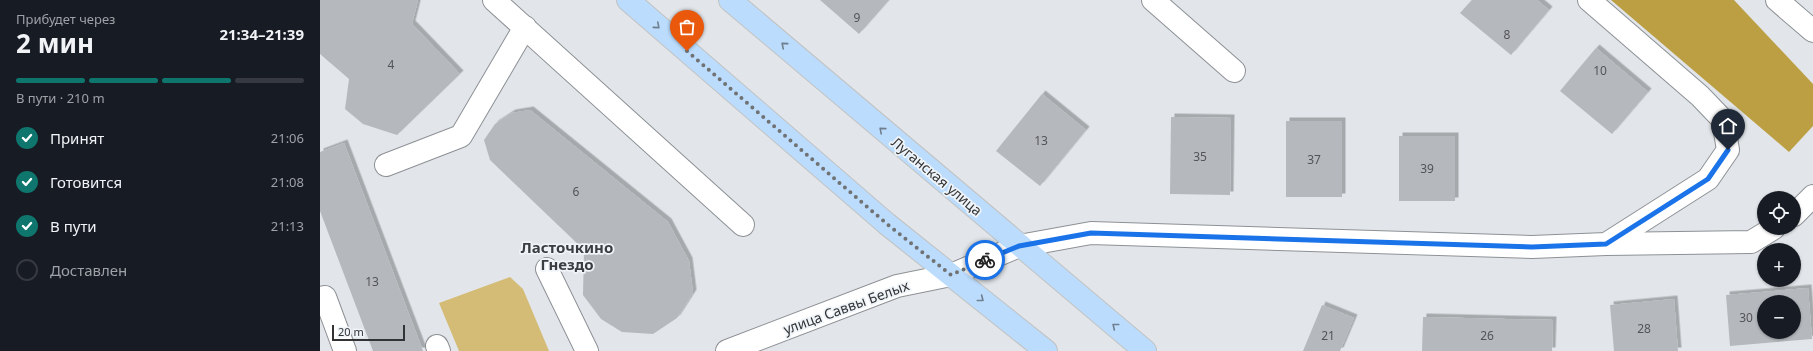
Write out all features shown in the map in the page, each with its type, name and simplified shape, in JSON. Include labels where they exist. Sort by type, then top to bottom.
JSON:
[{"type":"main road","points":[[628,0],[887,224],[1046,351]]},
{"type":"main road","name":"Луганская улица","points":[[730,0],[1145,351]]},
{"type":"street","points":[[494,0],[742,225]]},
{"type":"street","points":[[1153,0],[1234,71]]},
{"type":"street","points":[[1590,0],[1700,96],[1723,120],[1728,150],[1708,179],[1606,244]]},
{"type":"street","points":[[1777,0],[1813,31]]},
{"type":"street","points":[[386,165],[461,136],[525,27]]},
{"type":"street","points":[[1801,209],[1813,196]]},
{"type":"street","name":"улица Саввы Белых","points":[[727,351],[897,286],[951,275],[1019,246],[1091,233],[1532,247],[1606,244],[1751,242],[1762,235]]},
{"type":"street","points":[[547,269],[587,351]]},
{"type":"street","points":[[320,298],[325,297],[345,351]]},
{"type":"shaded area","points":[[1611,0],[1734,0],[1813,84],[1813,126],[1789,152]]},
{"type":"shaded area","points":[[510,277],[523,289],[549,351],[459,351],[439,303]]},
{"type":"building","points":[[320,0],[418,0],[412,24],[460,74],[397,135],[363,124],[345,109],[349,79],[320,54]]},
{"type":"building","points":[[820,0],[889,0],[859,34]]},
{"type":"building","points":[[1472,0],[1537,0],[1549,10],[1511,55],[1460,13]]},
{"type":"building","points":[[1596,48],[1648,92],[1612,134],[1560,91]]},
{"type":"building","points":[[1042,94],[1086,130],[1040,186],[996,151]]},
{"type":"building","points":[[530,110],[668,222],[689,261],[693,293],[677,318],[653,334],[622,332],[601,319],[583,295],[584,250],[490,160],[484,140],[495,124],[512,113]]},
{"type":"building","points":[[1171,117],[1231,118],[1230,195],[1170,194]]},
{"type":"building","points":[[1286,121],[1342,121],[1342,197],[1286,197]]},
{"type":"building","points":[[1399,136],[1455,136],[1455,201],[1399,201]]},
{"type":"building","points":[[344,143],[423,351],[373,351],[320,211],[320,152]]},
{"type":"building","points":[[1808,288],[1812,339],[1730,346],[1726,295]]},
{"type":"building","points":[[1674,299],[1678,351],[1614,351],[1610,305]]},
{"type":"building","points":[[1322,305],[1354,318],[1340,351],[1303,351]]},
{"type":"building","points":[[1423,317],[1553,320],[1552,351],[1422,351]]},
{"type":"way so far","points":[[687,51],[887,224],[951,275],[985,260]]},
{"type":"district","name":"Ласточкино Гнездо","points":[[567,256]]},
{"type":"route","points":[[985,260],[1019,246],[1091,233],[1228,236],[1532,247],[1606,244],[1708,179],[1728,150]]}]
